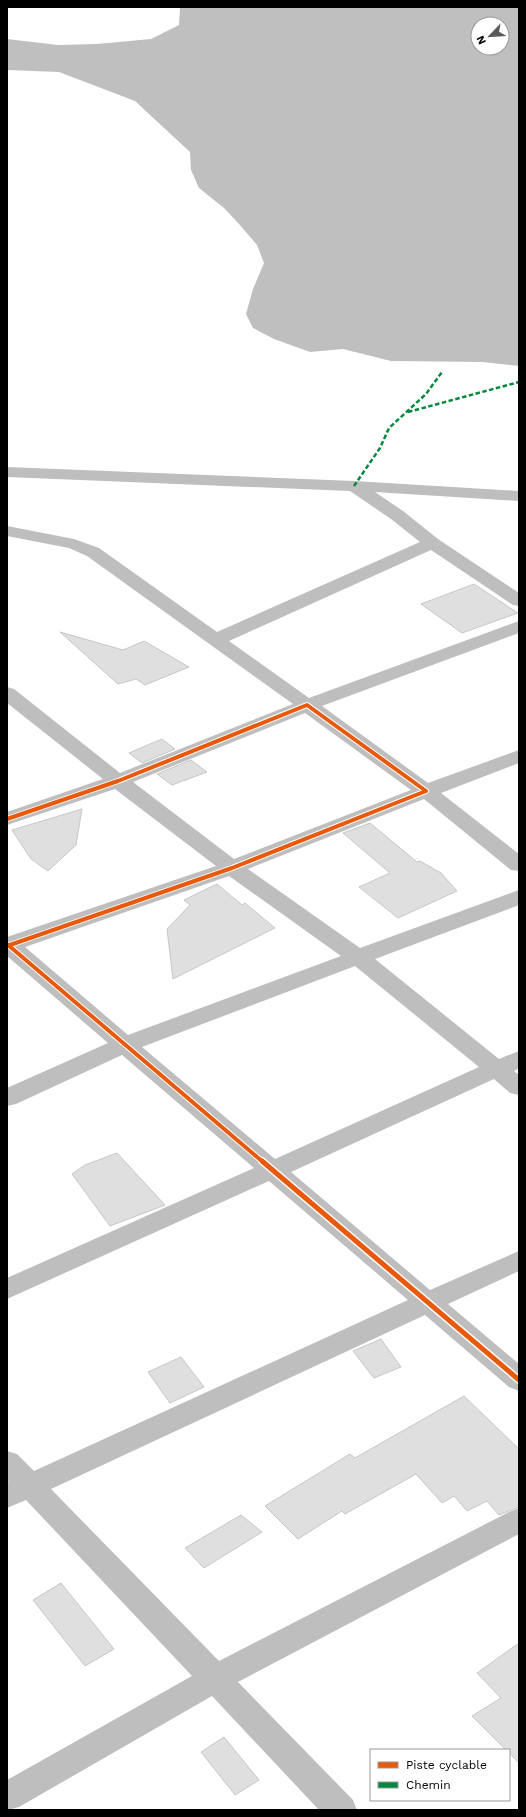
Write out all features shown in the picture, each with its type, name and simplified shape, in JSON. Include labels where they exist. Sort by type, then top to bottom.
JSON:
[{"type":"street","points":[[7,472],[354,486],[519,496]]},
{"type":"street","points":[[354,486],[397,515],[432,544],[519,600]]},
{"type":"street","points":[[7,531],[68,543],[93,552],[426,791],[519,864]]},
{"type":"street","points":[[215,640],[432,544]]},
{"type":"street","points":[[7,819],[118,781],[307,705],[519,627]]},
{"type":"street","points":[[7,694],[232,868],[359,958],[496,1070],[519,1087]]},
{"type":"street","points":[[7,945],[232,868],[426,791],[519,756]]},
{"type":"street","points":[[7,1098],[124,1045],[519,897]]},
{"type":"street","points":[[7,945],[519,1380]]},
{"type":"street","points":[[7,1289],[271,1169],[519,1059]]},
{"type":"street","points":[[18,1491],[429,1303],[519,1260]]},
{"type":"street","points":[[7,1462],[18,1491],[216,1678],[341,1810]]},
{"type":"street","points":[[7,1797],[216,1678],[519,1520]]},
{"type":"shaded area","points":[[178,7],[519,7],[519,366],[483,362],[391,361],[343,349],[310,352],[274,339],[253,328],[246,314],[253,289],[264,263],[257,245],[239,224],[224,208],[199,188],[191,170],[190,152],[135,101],[59,72],[7,70],[7,39],[58,45],[97,44],[151,39],[179,25],[180,8]]},
{"type":"building","points":[[474,584],[518,613],[462,633],[421,604]]},
{"type":"building","points":[[60,632],[123,650],[144,641],[189,667],[145,685],[136,679],[118,684]]},
{"type":"building","points":[[162,739],[175,749],[142,763],[129,753]]},
{"type":"building","points":[[191,760],[207,772],[172,785],[157,774]]},
{"type":"building","points":[[82,809],[76,845],[48,871],[31,859],[12,830]]},
{"type":"building","points":[[370,823],[417,862],[420,861],[441,873],[457,891],[398,918],[359,887],[390,873],[343,833]]},
{"type":"building","points":[[217,884],[242,905],[245,903],[275,928],[173,979],[167,929],[190,905],[184,900]]},
{"type":"building","points":[[117,1153],[165,1205],[110,1226],[72,1174],[85,1165]]},
{"type":"building","points":[[381,1339],[401,1367],[374,1378],[353,1351]]},
{"type":"building","points":[[181,1357],[204,1387],[170,1403],[148,1372]]},
{"type":"building","points":[[464,1396],[519,1449],[519,1507],[499,1515],[487,1501],[467,1511],[454,1496],[442,1503],[416,1474],[345,1514],[342,1511],[298,1539],[265,1506],[350,1454],[355,1458]]},
{"type":"building","points":[[241,1515],[262,1532],[204,1568],[185,1548]]},
{"type":"building","points":[[61,1583],[114,1649],[85,1666],[33,1600]]},
{"type":"building","points":[[519,1643],[519,1763],[510,1754],[510,1749],[505,1749],[472,1716],[501,1698],[477,1673]]},
{"type":"building","points":[[224,1737],[259,1780],[235,1795],[201,1752]]},
{"type":"marked path","points":[[354,486],[380,448],[389,428],[426,394],[442,372]]},
{"type":"marked path","points":[[408,412],[519,382]]},
{"type":"cycle path","points":[[7,819],[118,781],[307,705],[426,791],[232,868],[7,946]]},
{"type":"cycle path","points":[[7,944],[519,1380]]}]
